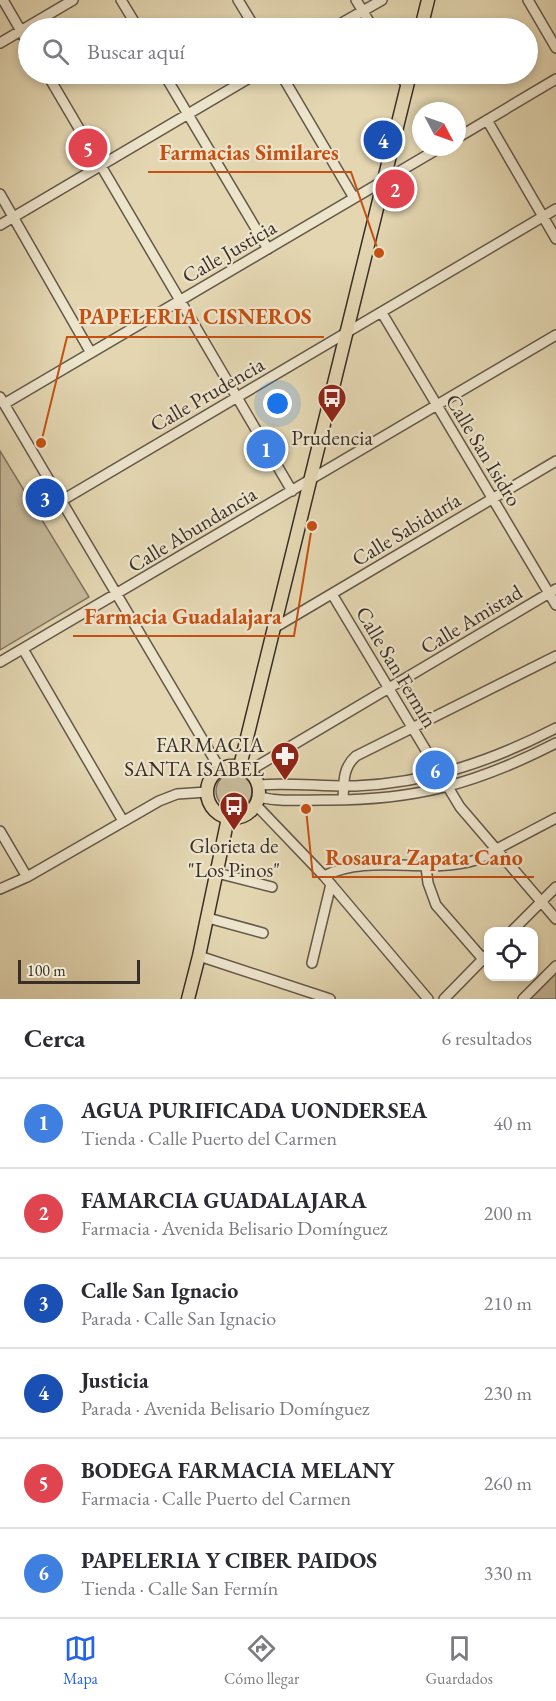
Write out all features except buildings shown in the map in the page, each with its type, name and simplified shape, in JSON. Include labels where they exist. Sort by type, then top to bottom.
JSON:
[{"type":"main road","points":[[424,18],[428,0]]},
{"type":"main road","points":[[245,769],[234,765],[220,769],[213,775],[207,792],[212,808],[218,814],[228,818],[240,817],[246,814],[258,796],[245,769],[273,628],[407,84]]},
{"type":"main road","points":[[188,999],[199,959],[228,818]]},
{"type":"street","points":[[3,0],[18,26]]},
{"type":"street","points":[[43,18],[73,0]]},
{"type":"street","points":[[121,0],[132,18]]},
{"type":"street","points":[[238,0],[249,18]]},
{"type":"street","points":[[356,0],[367,18]]},
{"type":"street","points":[[351,18],[382,0]]},
{"type":"street","points":[[528,0],[556,48]]},
{"type":"street","points":[[0,43],[18,33]]},
{"type":"street","points":[[466,133],[556,79]]},
{"type":"street","points":[[52,84],[292,491]]},
{"type":"street","points":[[170,84],[268,249]]},
{"type":"street","points":[[0,225],[239,84]]},
{"type":"street","points":[[287,84],[354,198]]},
{"type":"street","points":[[487,120],[556,239]]},
{"type":"street","name":"Calle Justicia","points":[[2,400],[91,353],[426,156]]},
{"type":"street","points":[[0,194],[91,353]]},
{"type":"street","name":"Calle Prudencia","points":[[61,501],[556,209]]},
{"type":"street","name":"Calle San Isidro","points":[[382,313],[492,499],[552,591],[556,605]]},
{"type":"street","name":"Calle Abundancia","points":[[0,662],[556,335]]},
{"type":"street","points":[[2,400],[220,769]]},
{"type":"street","name":"Calle Sabiduría","points":[[273,628],[556,461]]},
{"type":"street","name":"Calle Amistad","points":[[245,769],[552,591]]},
{"type":"street","name":"Calle San Fermín","points":[[332,594],[460,807],[556,919]]},
{"type":"street","points":[[23,649],[123,821]]},
{"type":"street","points":[[343,800],[346,769],[356,756],[556,656]]},
{"type":"street","points":[[258,796],[440,775],[514,750],[556,728]]},
{"type":"street","points":[[258,796],[272,800],[343,800],[401,796],[447,787],[513,765],[556,743]]},
{"type":"street","points":[[0,889],[27,877],[159,801],[177,794],[207,792]]},
{"type":"street","points":[[258,796],[428,999]]},
{"type":"street","points":[[324,876],[337,869],[351,866],[426,867],[465,864],[556,818]]},
{"type":"street","points":[[0,831],[27,877]]},
{"type":"street","points":[[426,867],[428,883],[436,905],[484,954]]},
{"type":"street","points":[[217,873],[272,887]]},
{"type":"street","points":[[312,963],[331,884]]},
{"type":"street","points":[[516,927],[556,887]]},
{"type":"street","points":[[208,918],[263,933]]},
{"type":"street","points":[[444,999],[484,958]]},
{"type":"street","points":[[199,959],[219,962],[221,965],[330,999]]},
{"type":"street","points":[[523,999],[556,966]]},
{"type":"shaded area","points":[[0,451],[89,597],[0,650]]},
{"type":"shaded area","points":[[234,773],[247,778],[252,791],[247,804],[234,809],[221,804],[216,791],[221,778]]},
{"type":"shaded area","points":[[556,972],[556,999],[530,999]]},
{"type":"place","name":"Justicia","points":[[383,140]]},
{"type":"place","name":"BODEGA FARMACIA MELANY","points":[[88,148]]},
{"type":"place","name":"FAMARCIA GUADALAJARA","points":[[395,189]]},
{"type":"place","name":"Farmacias Similares","points":[[379,253]]},
{"type":"place","name":"Prudencia","points":[[332,424]]},
{"type":"place","name":"PAPELERIA CISNEROS","points":[[41,443]]},
{"type":"place","name":"AGUA PURIFICADA UONDERSEA","points":[[266,449]]},
{"type":"place","name":"Calle San Ignacio","points":[[45,498]]},
{"type":"place","name":"Farmacia Guadalajara","points":[[312,526]]},
{"type":"place","name":"PAPELERIA Y CIBER PAIDOS","points":[[435,770]]},
{"type":"place","name":"FARMACIA SANTA ISABEL","points":[[285,782]]},
{"type":"place","name":"Rosaura Zapata Cano","points":[[306,809]]},
{"type":"place","name":"Glorieta de \"Los Pinos\"","points":[[234,832]]}]
